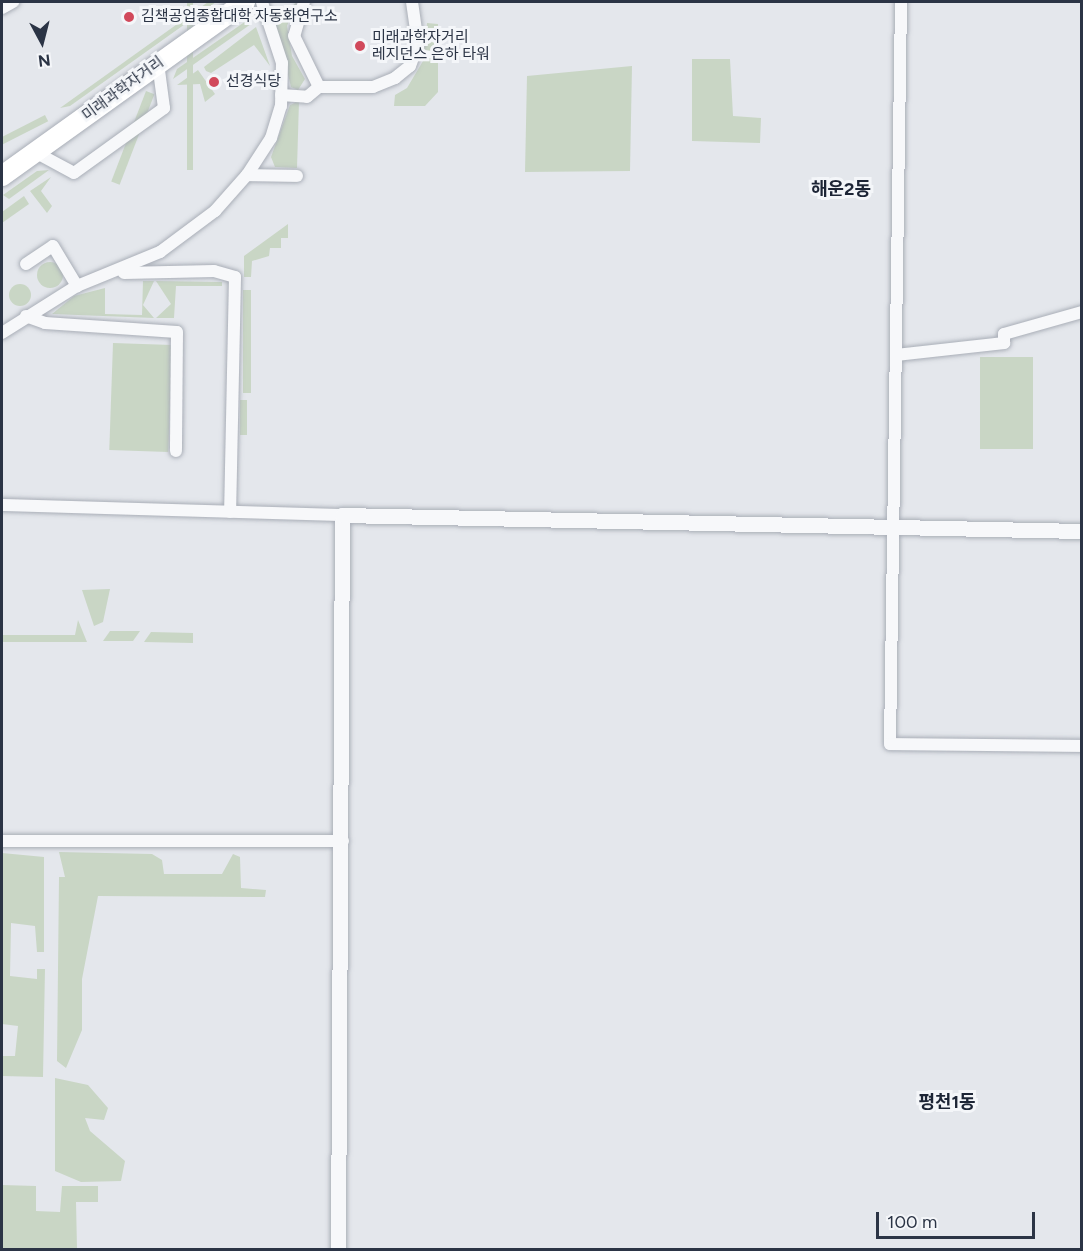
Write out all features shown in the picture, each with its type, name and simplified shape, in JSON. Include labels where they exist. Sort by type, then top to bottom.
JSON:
[{"type":"main road","name":"미래과학자거리","points":[[2,176],[245,2]]},
{"type":"street","points":[[2,8],[13,2]]},
{"type":"street","points":[[2,333],[77,286],[117,273],[160,252],[215,211],[247,175],[272,138],[281,95],[282,63],[262,2]]},
{"type":"street","points":[[304,2],[294,36],[319,87]]},
{"type":"street","points":[[281,95],[307,97],[319,87],[373,87],[410,66],[418,44],[412,2]]},
{"type":"street","points":[[901,2],[890,744],[1082,746]]},
{"type":"street","points":[[35,152],[74,173],[165,108],[158,63]]},
{"type":"street","points":[[247,175],[297,177]]},
{"type":"street","points":[[26,264],[53,246],[77,286]]},
{"type":"street","points":[[117,273],[214,271],[236,277],[230,512]]},
{"type":"street","points":[[896,355],[1004,343],[1004,333],[1082,312]]},
{"type":"street","points":[[26,316],[45,323],[177,332],[176,451]]},
{"type":"street","points":[[2,504],[893,530],[1082,531]]},
{"type":"street","points":[[338,1250],[343,841],[342,515]]},
{"type":"street","points":[[2,841],[343,841]]},
{"type":"green space","points":[[187,2],[193,2],[193,170],[187,170]]},
{"type":"green space","points":[[208,2],[216,2],[70,106],[60,108]]},
{"type":"green space","points":[[297,2],[287,26],[292,56],[305,79],[298,90],[291,87],[275,21]]},
{"type":"green space","points":[[246,21],[251,24],[173,79],[177,69]]},
{"type":"green space","points":[[427,23],[438,24],[438,92],[425,106],[394,106],[395,95],[407,88],[423,61]]},
{"type":"green space","points":[[256,27],[270,66],[254,45],[211,73],[206,71],[204,67]]},
{"type":"green space","points":[[692,59],[730,59],[733,116],[761,118],[760,143],[692,141]]},
{"type":"green space","points":[[632,66],[630,171],[525,172],[527,76]]},
{"type":"green space","points":[[198,70],[215,94],[205,102],[200,84],[177,85]]},
{"type":"green space","points":[[146,91],[154,94],[120,185],[111,182]]},
{"type":"green space","points":[[299,101],[297,168],[275,167],[271,157],[290,105]]},
{"type":"green space","points":[[45,115],[48,121],[2,145],[2,137]]},
{"type":"green space","points":[[49,170],[9,199],[3,195],[37,171]]},
{"type":"green space","points":[[51,177],[41,191],[52,206],[47,213],[30,191]]},
{"type":"green space","points":[[24,196],[29,204],[2,223],[2,212]]},
{"type":"green space","points":[[288,224],[288,238],[281,238],[281,248],[270,248],[269,256],[252,261],[251,277],[244,277],[244,256]]},
{"type":"green space","points":[[50,262],[59,266],[63,275],[59,284],[50,288],[41,284],[37,275],[41,266]]},
{"type":"green space","points":[[143,281],[154,281],[143,305],[154,318],[52,314],[74,296],[105,288],[105,314],[142,315]]},
{"type":"green space","points":[[156,281],[222,282],[222,286],[176,286],[174,318],[156,318],[171,304]]},
{"type":"green space","points":[[16,284],[24,284],[31,291],[31,299],[24,306],[16,306],[9,299],[9,291]]},
{"type":"green space","points":[[243,290],[251,290],[251,393],[243,393]]},
{"type":"green space","points":[[113,343],[172,345],[168,452],[109,450]]},
{"type":"green space","points":[[980,357],[1033,357],[1033,449],[980,449]]},
{"type":"green space","points":[[240,400],[247,400],[247,435],[240,435]]},
{"type":"green space","points":[[110,589],[103,622],[94,626],[82,590]]},
{"type":"green space","points":[[78,620],[87,642],[2,642],[2,635],[75,635]]},
{"type":"green space","points":[[110,631],[140,631],[133,641],[103,641]]},
{"type":"green space","points":[[151,632],[193,633],[193,643],[144,642]]},
{"type":"green space","points":[[59,852],[152,854],[162,860],[164,874],[222,874],[233,854],[240,857],[241,888],[266,890],[265,897],[98,896],[82,979],[82,1030],[66,1068],[57,1061],[59,877],[65,877]]},
{"type":"green space","points":[[2,853],[44,857],[44,952],[37,952],[35,926],[11,923],[10,976],[37,979],[37,969],[45,969],[43,1077],[2,1076],[2,1056],[15,1056],[18,1026],[2,1024]]},
{"type":"green space","points":[[55,1078],[88,1085],[108,1108],[104,1120],[85,1118],[90,1131],[125,1161],[121,1181],[81,1182],[55,1171]]},
{"type":"green space","points":[[2,1185],[36,1186],[36,1211],[60,1212],[62,1186],[98,1186],[98,1202],[76,1202],[77,1248],[151,1249],[2,1249]]},
{"type":"place","name":"김책공업종합대학 자동화연구소","points":[[129,17]]},
{"type":"place","name":"미래과학자거리 레지던스 은하 타워","points":[[360,46]]},
{"type":"place","name":"선경식당","points":[[214,82]]},
{"type":"district","name":"해운2동","points":[[841,189]]},
{"type":"district","name":"평천1동","points":[[947,1102]]}]
